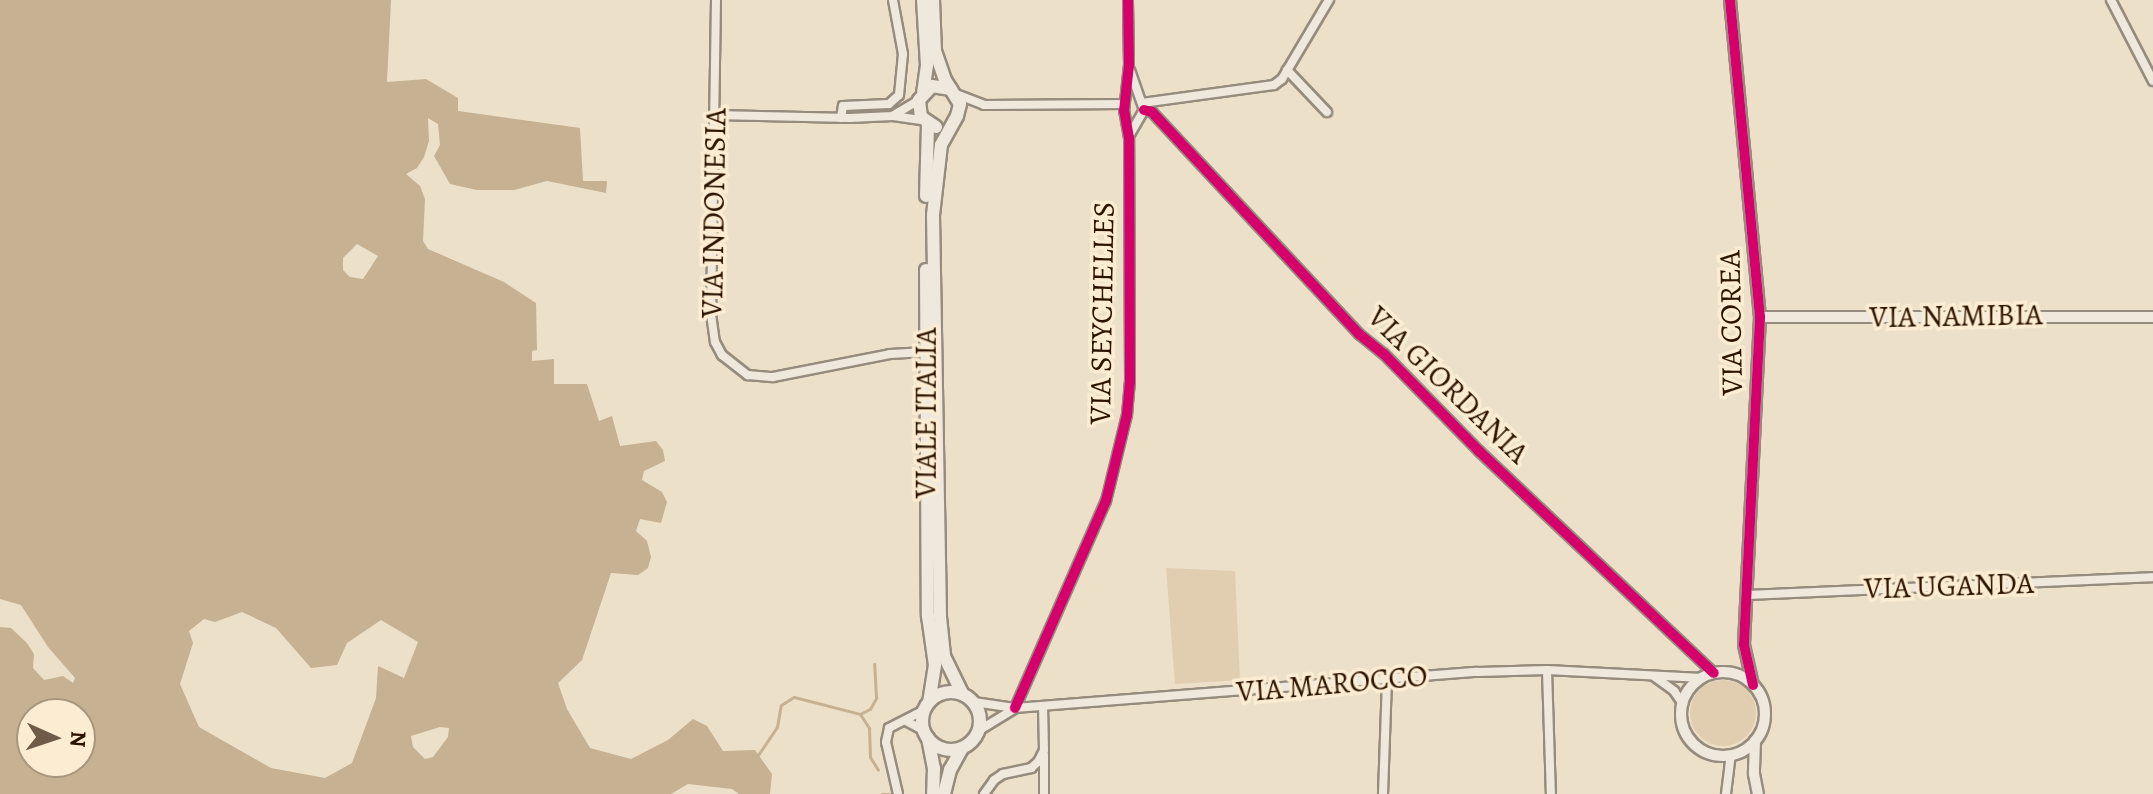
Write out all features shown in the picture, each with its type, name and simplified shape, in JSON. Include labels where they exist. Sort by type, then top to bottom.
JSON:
[{"type":"main road","points":[[923,0],[927,65],[921,96],[926,122],[941,127],[954,118],[954,92],[940,70],[935,51],[933,0]]},
{"type":"main road","points":[[921,96],[937,85],[954,92]]},
{"type":"main road","name":"VIALE ITALIA","points":[[954,118],[936,164],[933,215],[939,601],[944,656],[962,693]]},
{"type":"main road","name":"VIALE ITALIA","points":[[926,122],[928,616],[935,665],[926,706]]},
{"type":"main road","points":[[933,794],[934,768],[925,734],[926,706],[944,692],[962,693],[974,702],[980,716],[978,731],[962,748],[950,770],[944,794]]},
{"type":"main road","points":[[925,734],[943,749],[962,748]]},
{"type":"street","name":"VIA INDONESIA","points":[[716,0],[711,314],[715,342],[722,355],[740,371],[762,377],[890,354],[926,352]]},
{"type":"street","points":[[841,118],[843,106],[889,104],[899,95],[903,54],[893,0]]},
{"type":"street","name":"VIA SEYCHELLES","points":[[1015,708],[1106,501],[1123,443],[1130,382],[1129,138],[1125,108],[1129,65],[1128,0]]},
{"type":"street","points":[[954,92],[984,105],[1105,105],[1141,110],[1165,101],[1274,85],[1287,70],[1329,0]]},
{"type":"street","name":"VIA COREA","points":[[1730,0],[1760,317],[1744,645]]},
{"type":"street","points":[[2111,0],[2153,81]]},
{"type":"street","name":"VIA SEYCHELLES","points":[[1129,65],[1141,110],[1129,138]]},
{"type":"street","points":[[1287,70],[1327,112]]},
{"type":"street","points":[[893,116],[921,96]]},
{"type":"street","points":[[1159,121],[1165,101]]},
{"type":"street","points":[[954,118],[984,105]]},
{"type":"street","name":"VIA GIORDANIA","points":[[1125,108],[1152,112],[1359,334],[1714,673]]},
{"type":"street","points":[[715,115],[893,116],[926,122]]},
{"type":"street","name":"VIA NAMIBIA","points":[[1760,317],[2153,317]]},
{"type":"street","name":"VIA UGANDA","points":[[1746,595],[2153,577]]},
{"type":"street","points":[[1727,672],[1739,659],[1744,645]]},
{"type":"street","points":[[1744,645],[1753,685],[1762,698],[1765,715],[1755,741],[1754,774],[1758,794]]},
{"type":"street","points":[[1547,670],[1551,794]]},
{"type":"street","name":"VIA MAROCCO","points":[[974,702],[1015,708],[1043,707],[1387,679],[1547,670],[1702,678]]},
{"type":"street","points":[[1753,685],[1727,672],[1702,678],[1692,686],[1683,704],[1682,717],[1691,740],[1714,755],[1735,754],[1755,741]]},
{"type":"street","points":[[1650,674],[1666,683],[1683,704]]},
{"type":"street","points":[[1383,794],[1387,679]]},
{"type":"street","points":[[898,792],[886,742],[889,728],[906,721],[926,706]]},
{"type":"street","points":[[1043,707],[1044,794]]},
{"type":"street","name":"VIA MAROCCO","points":[[978,731],[1015,708]]},
{"type":"street","points":[[906,721],[925,734]]},
{"type":"street","points":[[984,794],[1003,774],[1031,768],[1044,750]]},
{"type":"street","points":[[1735,754],[1754,774]]},
{"type":"street","points":[[1726,794],[1735,754]]},
{"type":"shaded area","points":[[0,0],[391,0],[387,82],[426,79],[458,98],[458,111],[580,128],[583,181],[607,181],[606,193],[547,181],[514,190],[477,190],[450,184],[434,156],[440,145],[438,124],[428,118],[429,141],[424,157],[417,168],[406,174],[420,186],[425,199],[423,241],[428,249],[504,282],[536,303],[537,350],[532,351],[532,361],[554,359],[554,384],[587,384],[599,421],[612,416],[620,446],[656,441],[663,450],[665,461],[644,471],[642,480],[662,492],[667,502],[661,523],[640,519],[636,531],[647,541],[651,557],[648,568],[638,575],[611,573],[582,660],[558,683],[567,709],[590,748],[631,759],[668,740],[693,719],[707,726],[723,751],[755,750],[772,774],[770,794],[739,794],[732,789],[688,784],[671,794],[0,794],[0,627],[11,628],[27,643],[34,654],[33,668],[44,680],[63,676],[73,683],[75,678],[48,647],[21,605],[0,599]],"holes":[[[357,244],[378,256],[363,279],[350,277],[343,270],[343,258]],[[242,612],[276,628],[311,668],[337,665],[347,643],[381,620],[418,642],[404,678],[378,666],[376,698],[352,763],[325,778],[271,768],[199,727],[180,684],[193,643],[189,631],[204,619],[215,622]],[[440,727],[449,728],[448,737],[433,757],[425,759],[413,747],[411,736]]]},
{"type":"shaded area","points":[[1166,568],[1235,571],[1240,680],[1175,684]]},
{"type":"shaded area","points":[[1716,680],[1730,680],[1742,685],[1751,694],[1756,713],[1754,726],[1747,737],[1730,746],[1716,746],[1704,741],[1695,732],[1690,720],[1690,706],[1695,694],[1704,685]]},
{"type":"waterway","points":[[860,714],[870,709],[876,698],[874,664]]},
{"type":"waterway","points":[[758,755],[777,727],[781,705],[794,697],[860,714],[869,728],[870,757],[878,770]]},
{"type":"waterway","points":[[882,794],[895,794]]},
{"type":"cycle path","points":[[1015,708],[1106,501],[1127,415],[1130,382],[1129,138],[1124,111],[1129,65],[1128,0]]},
{"type":"cycle path","points":[[1730,0],[1760,317],[1744,645],[1753,685]]},
{"type":"cycle path","points":[[1144,110],[1152,112],[1359,334],[1384,354],[1479,451],[1714,673]]}]
